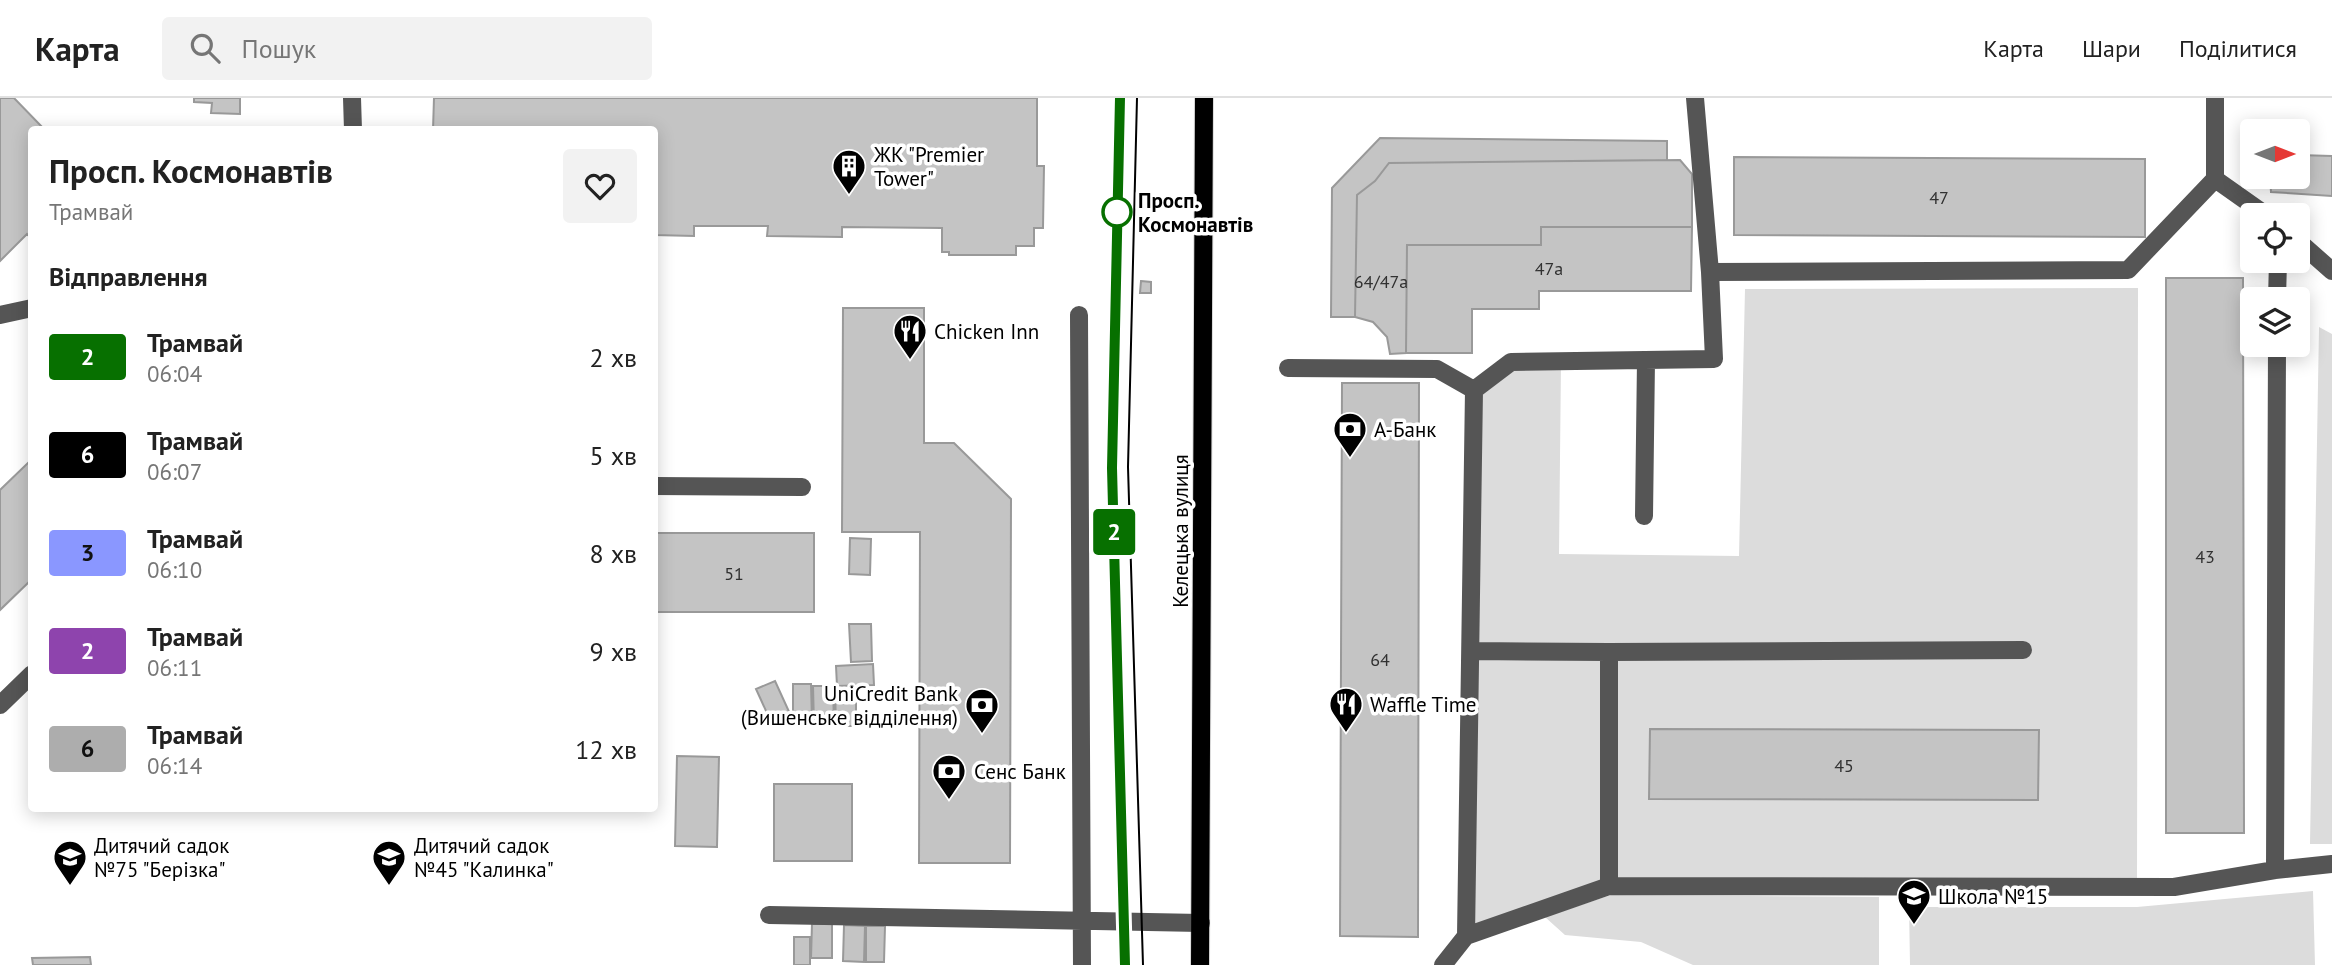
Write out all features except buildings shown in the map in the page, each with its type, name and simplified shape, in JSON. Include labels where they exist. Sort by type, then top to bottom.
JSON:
[{"type":"main road","name":"Келецька вулиця","points":[[1200,965],[1204,98]]},
{"type":"lane","points":[[352,98],[354,126]]},
{"type":"lane","points":[[1474,390],[1511,362],[1714,359],[1710,272],[1695,98]]},
{"type":"lane","points":[[1710,272],[2127,270],[2215,179],[2215,98]]},
{"type":"lane","points":[[2215,179],[2249,203]]},
{"type":"lane","points":[[2310,252],[2332,271]]},
{"type":"lane","points":[[0,315],[28,309]]},
{"type":"lane","points":[[1079,315],[1083,920],[1080,963]]},
{"type":"lane","points":[[2275,870],[2277,357]]},
{"type":"lane","points":[[1644,516],[1646,360]]},
{"type":"lane","points":[[1288,368],[1437,369],[1474,390]]},
{"type":"lane","points":[[1466,936],[1474,390]]},
{"type":"lane","points":[[658,486],[802,487]]},
{"type":"lane","points":[[1472,651],[2023,650]]},
{"type":"lane","points":[[1609,652],[1609,886]]},
{"type":"lane","points":[[0,705],[28,678]]},
{"type":"lane","points":[[1443,965],[1466,936],[1609,886],[2174,887],[2275,870],[2332,864]]},
{"type":"lane","points":[[769,915],[1201,923]]},
{"type":"shaded area","points":[[2138,288],[2137,887],[1609,886],[1466,936],[1474,390],[1511,362],[1561,361],[1559,554],[1739,556],[1745,289]]},
{"type":"shaded area","points":[[2319,327],[2332,334],[2332,844],[2310,844]]},
{"type":"shaded area","points":[[2313,891],[2315,965],[1910,965],[1909,907],[2137,907]]},
{"type":"shaded area","points":[[1611,895],[1879,897],[1879,965],[1693,965],[1641,942],[1565,935],[1545,917]]},
{"type":"tram line","points":[[1120,98],[1112,468],[1125,965]]},
{"type":"tram line","name":"2","points":[[1120,98],[1112,468],[1125,965]]},
{"type":"tram line","points":[[1137,98],[1128,467],[1143,965]]},
{"type":"place","name":"ЖК \"Premier Tower\"","points":[[849,196]]},
{"type":"place","name":"Просп. Космонавтів","points":[[1117,212]]},
{"type":"place","name":"Chicken Inn","points":[[910,361]]},
{"type":"place","name":"А-Банк","points":[[1350,459]]},
{"type":"place","name":"Waffle Time","points":[[1346,734]]},
{"type":"place","name":"UniCredit Bank (Вишенське відділення)","points":[[982,735]]},
{"type":"place","name":"Сенс Банк","points":[[949,801]]},
{"type":"place","name":"Дитячий садок №75 \"Берізка\"","points":[[70,887]]},
{"type":"place","name":"Дитячий садок №45 \"Калинка\"","points":[[389,887]]},
{"type":"place","name":"Школа №15","points":[[1914,926]]}]
